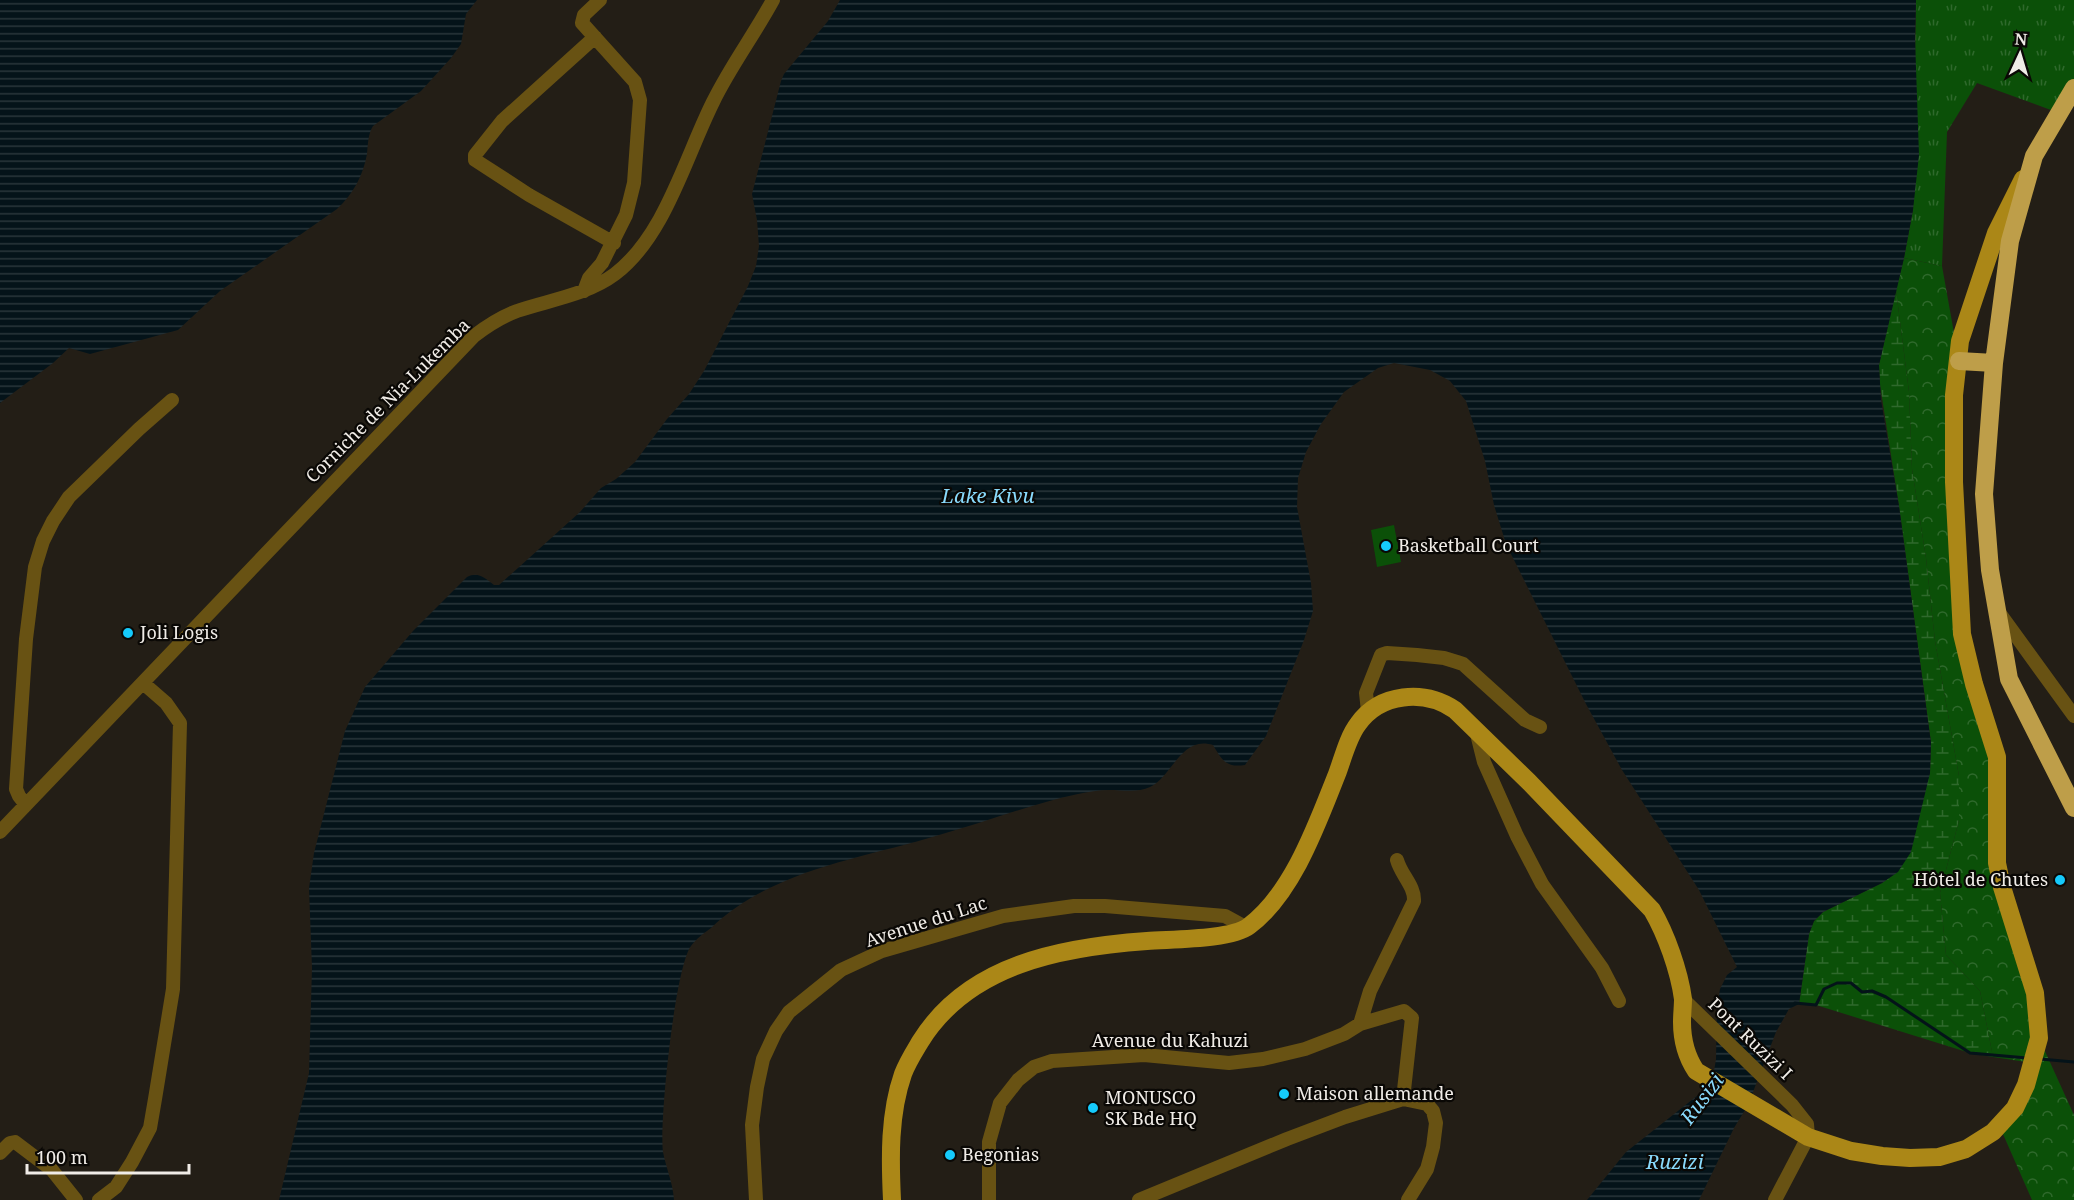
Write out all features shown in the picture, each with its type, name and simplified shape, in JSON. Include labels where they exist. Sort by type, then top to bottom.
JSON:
[{"type":"highway","points":[[2074,88],[2034,156],[2010,241],[1995,363],[1984,494],[1995,607],[2009,679],[2074,808]]},
{"type":"highway","points":[[1959,361],[1995,363]]},
{"type":"main road","points":[[892,1200],[891,1137],[903,1074],[926,1032],[949,1005],[970,988],[996,973],[1024,962],[1103,945],[1210,937],[1247,928],[1268,908],[1293,872],[1317,823],[1356,726],[1368,711],[1394,698],[1427,698],[1443,702],[1476,730],[1529,782],[1652,910],[1663,928],[1683,999],[1682,1024],[1686,1052],[1696,1071],[1808,1137],[1851,1151],[1882,1156],[1939,1157],[1966,1149],[1993,1132],[2015,1108],[2026,1085],[2039,1038],[2035,993],[2002,887],[1997,863],[1997,757],[1974,684],[1962,634],[1954,482],[1954,395],[1960,341],[1996,233],[2034,156]]},
{"type":"street","points":[[584,291],[589,278],[602,263],[614,243],[626,215],[634,183],[640,100],[635,82],[582,23],[584,15],[600,0]]},
{"type":"street","name":"Corniche de Nia-Lukemba","points":[[0,832],[367,445],[474,336],[495,321],[515,312],[584,291],[613,276],[637,255],[657,225],[713,101],[773,0]]},
{"type":"street","points":[[595,37],[502,122],[475,155],[475,160],[529,195],[614,243]]},
{"type":"street","points":[[26,805],[18,796],[16,789],[25,651],[35,567],[43,541],[69,497],[172,400]]},
{"type":"street","points":[[1995,607],[2074,716]]},
{"type":"street","points":[[1368,711],[1365,697],[1381,656],[1387,653],[1418,655],[1444,658],[1463,664],[1525,720],[1540,727]]},
{"type":"street","points":[[99,1200],[116,1187],[150,1128],[173,989],[180,723],[166,703],[143,683]]},
{"type":"street","points":[[1476,730],[1484,762],[1542,884],[1602,968],[1619,1001]]},
{"type":"street","points":[[1360,1024],[1370,991],[1414,901],[1414,891],[1401,872],[1397,860]]},
{"type":"street","name":"Avenue du Lac","points":[[756,1200],[752,1125],[763,1059],[776,1031],[789,1012],[841,970],[882,951],[1003,916],[1074,906],[1105,906],[1225,916],[1247,928]]},
{"type":"street","name":"Pont Ruzizi I","points":[[1683,999],[1792,1105],[1807,1124],[1808,1137]]},
{"type":"street","name":"Avenue du Kahuzi","points":[[989,1200],[989,1142],[1000,1103],[1018,1080],[1034,1066],[1052,1061],[1144,1056],[1239,1063],[1305,1049],[1344,1034],[1360,1024],[1399,1011],[1407,1012],[1412,1018],[1403,1099]]},
{"type":"street","points":[[1139,1200],[1287,1139],[1345,1117],[1403,1099],[1427,1104],[1433,1111],[1436,1123],[1427,1169],[1408,1200]]},
{"type":"street","points":[[1775,1200],[1808,1137]]},
{"type":"street","points":[[0,1153],[10,1143],[15,1142],[52,1170],[76,1200]]},
{"type":"green space","points":[[1916,0],[2074,0],[2074,88],[2059,113],[1977,83],[1947,132],[1942,266],[1904,258],[1913,210]]},
{"type":"green space","points":[[1904,258],[1942,266],[1959,361],[1958,596],[1986,725],[1997,841],[2039,1038],[2074,1115],[2074,1200],[2032,1200],[1999,1125],[2033,1063],[1993,1057],[1980,991],[1946,955],[1940,893],[1959,820],[1959,776],[1935,641],[1926,558],[1912,469],[1909,392],[1896,290]]},
{"type":"green space","points":[[1896,290],[1909,392],[1912,469],[1926,558],[1935,641],[1959,776],[1959,820],[1940,893],[1946,955],[1980,991],[1993,1057],[1970,1053],[1816,1005],[1799,1004],[1809,934],[1814,921],[1823,912],[1882,883],[1898,871],[1930,773],[1931,742],[1880,385],[1879,365]]},
{"type":"green space","name":"Basketball Court","points":[[1394,525],[1401,562],[1377,567],[1371,530]]},
{"type":"water","points":[[0,0],[477,0],[466,14],[461,44],[451,58],[421,91],[373,126],[360,177],[348,197],[337,209],[220,291],[178,330],[90,354],[69,348],[0,403]]},
{"type":"water","name":"Lake Kivu","points":[[840,0],[1916,0],[1919,155],[1913,210],[1904,258],[1879,365],[1881,400],[1899,506],[1931,743],[1930,773],[1911,852],[1898,872],[1882,883],[1823,912],[1814,921],[1809,934],[1799,1004],[1789,1009],[1776,1032],[1748,1105],[1734,1128],[1699,1200],[1587,1200],[1626,1152],[1702,1092],[1713,1077],[1720,989],[1727,975],[1737,967],[1699,890],[1622,770],[1586,704],[1506,544],[1494,505],[1485,461],[1466,401],[1450,381],[1430,370],[1394,363],[1378,368],[1344,392],[1321,424],[1306,452],[1298,478],[1297,507],[1311,583],[1313,611],[1266,736],[1245,765],[1239,766],[1225,762],[1213,745],[1202,743],[1185,751],[1158,782],[1145,789],[1097,791],[1060,798],[957,830],[819,868],[790,879],[735,908],[693,943],[685,960],[679,983],[663,1111],[663,1152],[674,1200],[279,1200],[309,1073],[312,968],[309,888],[314,853],[345,731],[365,687],[413,631],[467,577],[478,575],[494,585],[499,585],[580,512],[601,488],[616,479],[635,462],[689,394],[704,371],[756,266],[759,246],[752,194],[781,81],[784,74],[828,21]]},
{"type":"waterway","points":[[1795,1003],[1816,1005],[1824,989],[1837,983],[1851,983],[1862,992],[1872,991],[1886,997],[1970,1053],[2027,1058]]},
{"type":"waterway","points":[[2040,1059],[2074,1062]]},
{"type":"place","name":"Basketball Court","points":[[1386,546]]},
{"type":"place","name":"Joli Logis","points":[[128,633]]},
{"type":"place","name":"Hôtel de Chutes","points":[[2060,880]]},
{"type":"place","name":"Maison allemande","points":[[1284,1094]]},
{"type":"place","name":"MONUSCO SK Bde HQ","points":[[1093,1108]]},
{"type":"place","name":"Begonias","points":[[950,1155]]},
{"type":"water label","name":"Rusizi","points":[[1702,1099]]},
{"type":"water label","name":"Ruzizi","points":[[1675,1162]]}]
